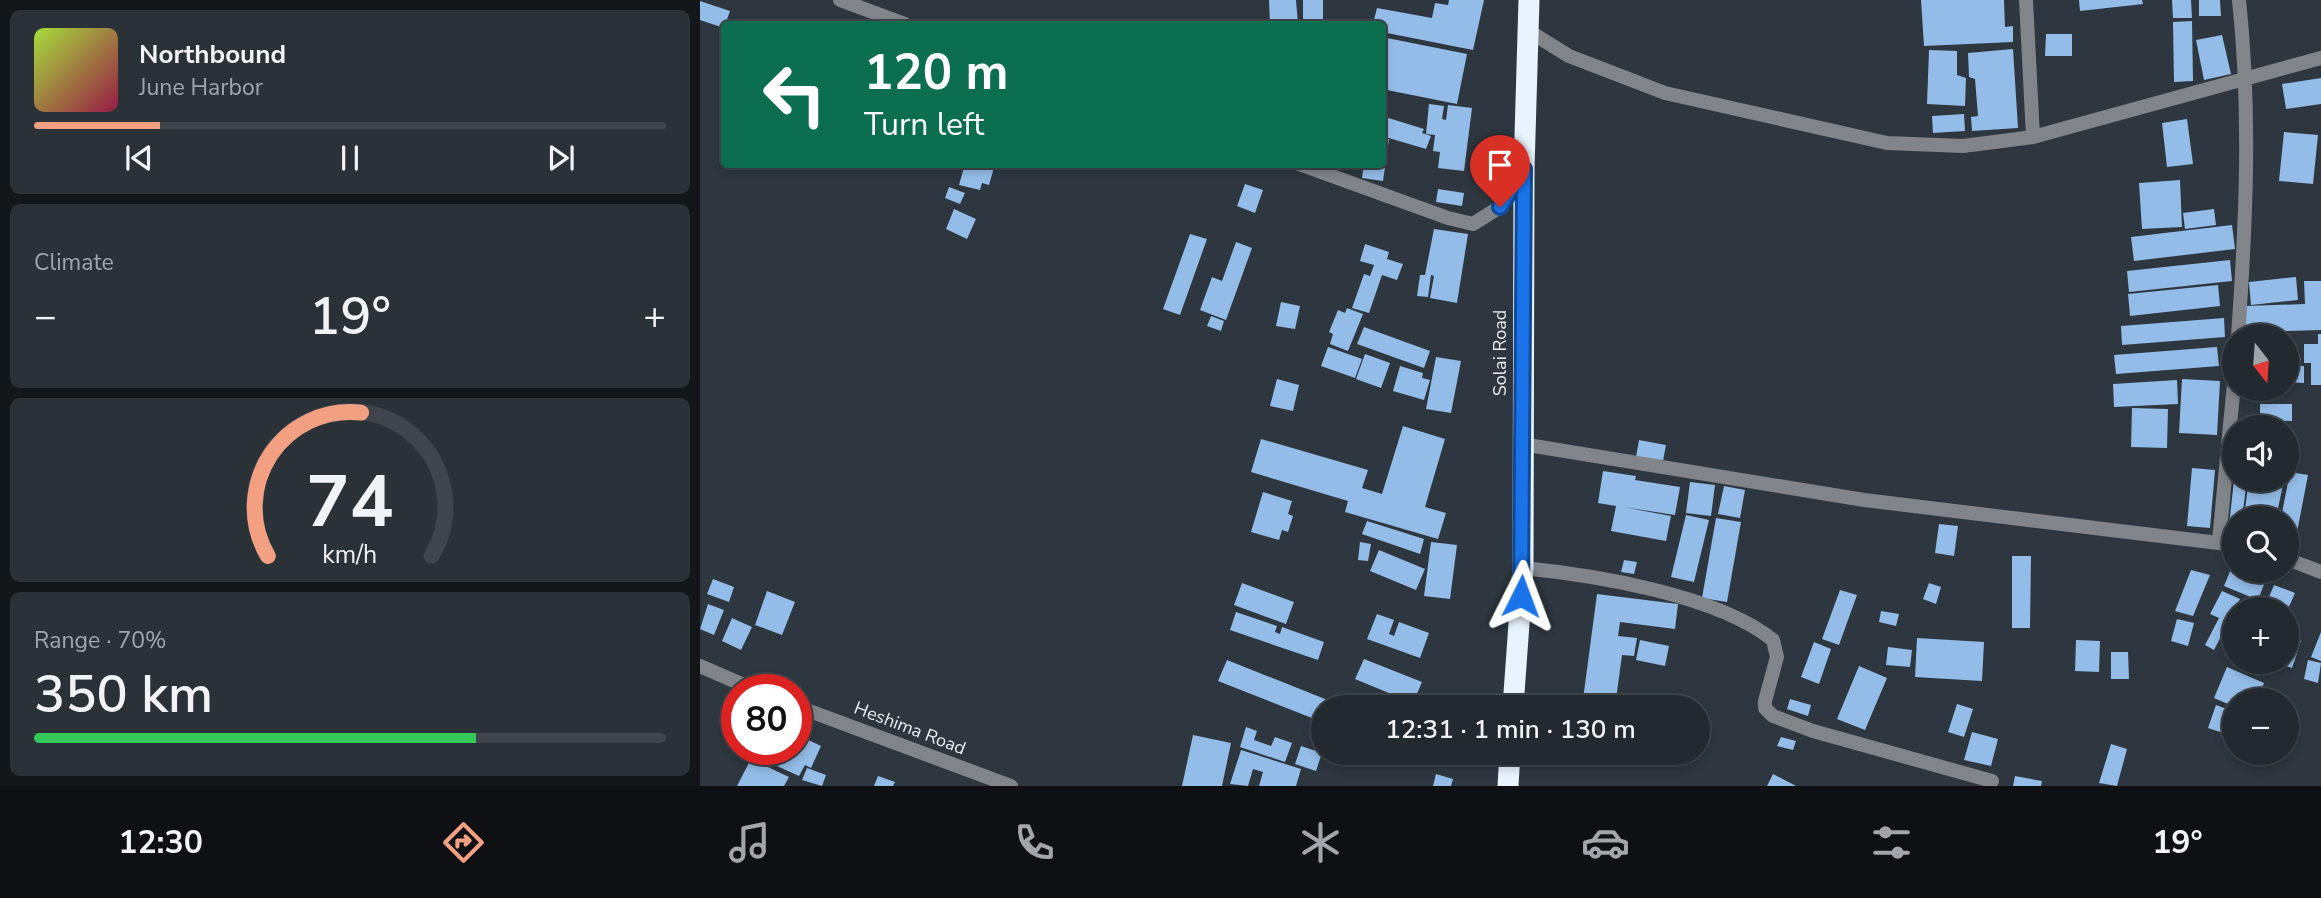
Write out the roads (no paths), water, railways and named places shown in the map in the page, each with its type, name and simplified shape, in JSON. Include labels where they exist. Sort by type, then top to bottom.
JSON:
[{"type":"highway","name":"Solai Road","points":[[1514,695],[1523,568],[1524,169],[1529,0]]},
{"type":"highway","points":[[1508,786],[1509,765]]},
{"type":"street","points":[[840,0],[897,21]]},
{"type":"street","points":[[2026,0],[2033,137]]},
{"type":"street","points":[[2239,0],[2246,80],[2247,209],[2239,324]]},
{"type":"street","points":[[1527,30],[1569,56],[1665,93],[1887,143],[1963,146],[2033,137],[2321,58]]},
{"type":"street","points":[[1310,168],[1448,218],[1472,224],[1500,207],[1524,169]]},
{"type":"street","points":[[2219,541],[2232,401]]},
{"type":"street","points":[[1522,444],[1864,500],[2222,542]]},
{"type":"street","points":[[2299,564],[2321,572]]},
{"type":"street","points":[[1523,568],[1587,574],[1706,606],[1773,640],[1777,657],[1765,701],[1765,708],[1773,716],[1813,731],[1992,781]]},
{"type":"street","points":[[700,666],[721,675]]},
{"type":"street","name":"Heshima Road","points":[[812,712],[1011,786]]}]
